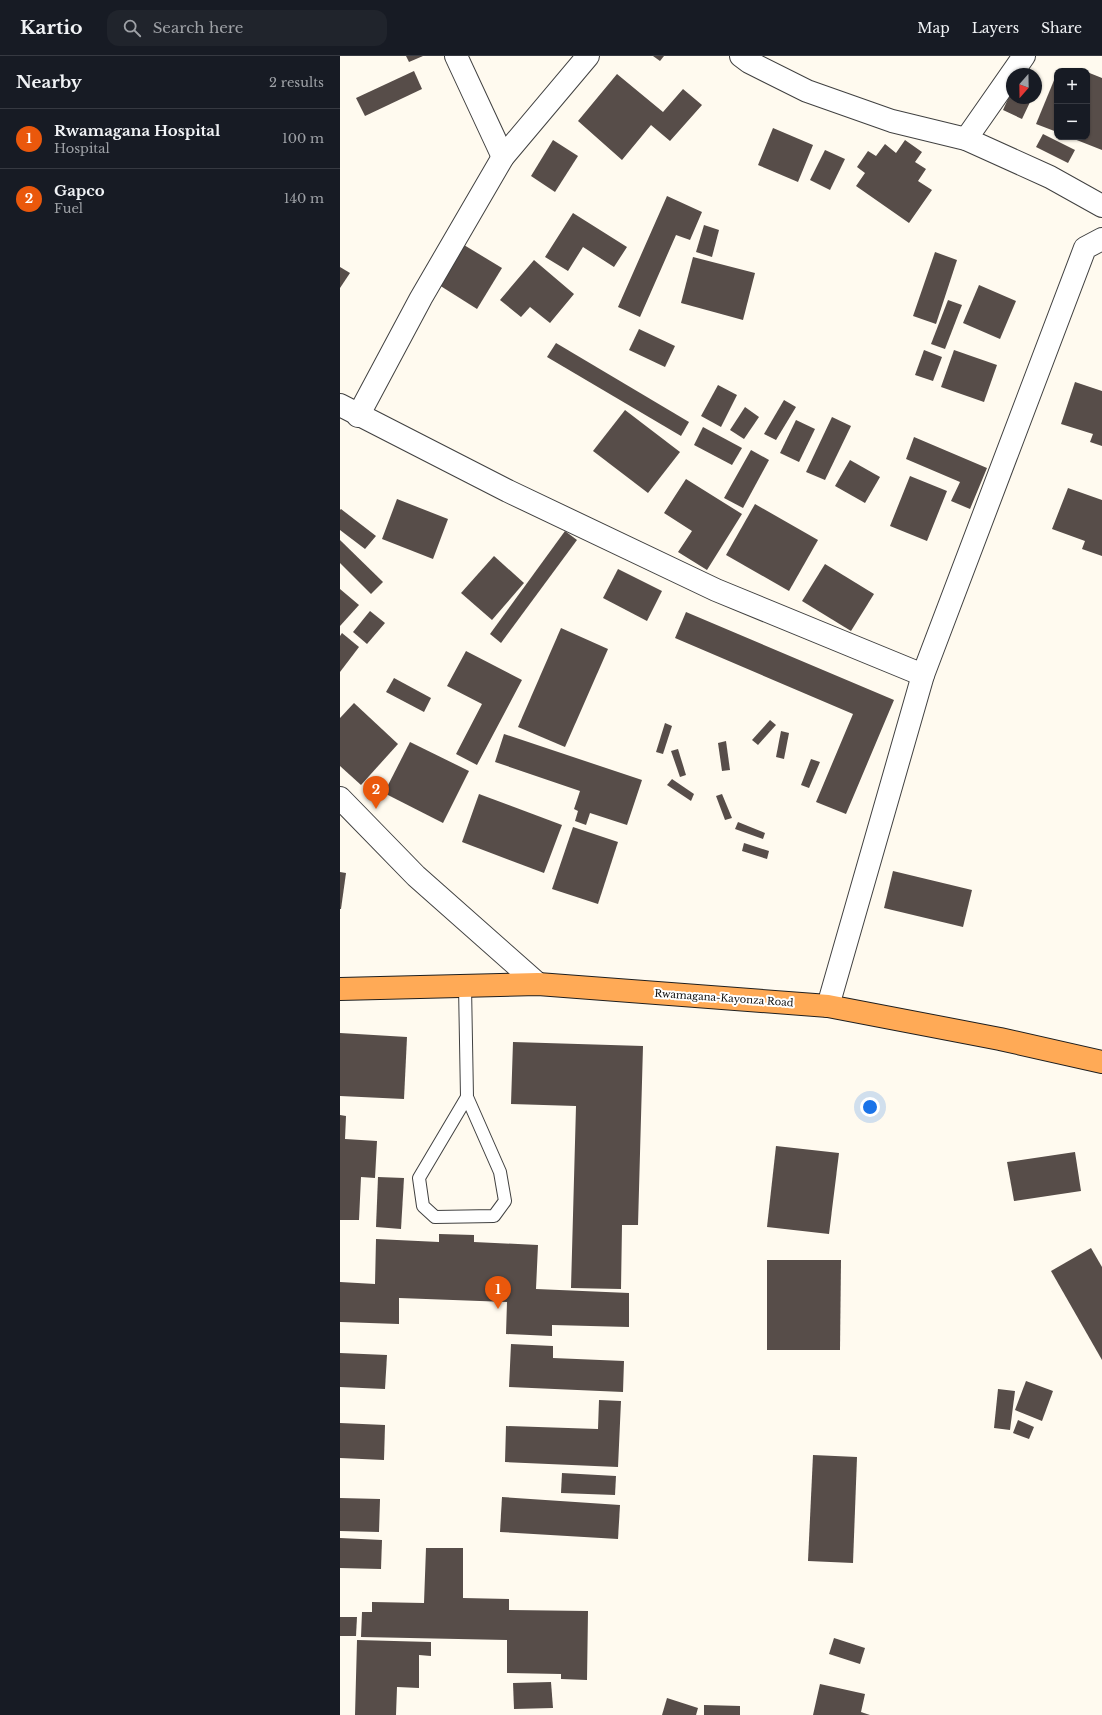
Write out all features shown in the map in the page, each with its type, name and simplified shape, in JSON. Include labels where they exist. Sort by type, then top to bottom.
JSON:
[{"type":"highway","name":"Rwamagana-Kayonza Road","points":[[340,989],[538,984],[828,1006],[1000,1039],[1102,1062]]},
{"type":"street","points":[[456,56],[503,157]]},
{"type":"street","points":[[588,56],[503,157],[421,298],[349,410],[508,491],[716,590],[923,675]]},
{"type":"street","points":[[741,56],[749,62],[807,91],[892,120],[966,139],[1050,177],[1102,206]]},
{"type":"street","points":[[966,139],[1024,56]]},
{"type":"street","points":[[828,1006],[923,675],[1085,248],[1102,239]]},
{"type":"street","points":[[340,798],[416,876],[538,984]]},
{"type":"lane","points":[[465,986],[467,1097],[500,1172],[505,1201],[494,1216],[435,1217],[423,1206],[419,1178],[467,1097]]},
{"type":"building","points":[[406,56],[423,56],[409,62]]},
{"type":"building","points":[[653,56],[664,56],[660,61]]},
{"type":"building","points":[[414,71],[422,89],[365,116],[356,98]]},
{"type":"building","points":[[1090,73],[1102,78],[1102,150],[1077,140],[1090,140]]},
{"type":"building","points":[[617,74],[663,112],[683,89],[702,105],[670,141],[651,125],[622,160],[578,121]]},
{"type":"building","points":[[1054,80],[1054,131],[1036,124]]},
{"type":"building","points":[[1006,103],[1029,104],[1022,119],[1003,110]]},
{"type":"building","points":[[773,128],[813,145],[798,182],[758,165]]},
{"type":"building","points":[[1043,134],[1075,150],[1068,163],[1036,147]]},
{"type":"building","points":[[553,140],[578,156],[555,192],[531,176]]},
{"type":"building","points":[[905,140],[922,152],[915,162],[926,169],[918,181],[932,190],[909,223],[856,186],[865,173],[857,167],[868,151],[876,156],[885,144],[896,153]]},
{"type":"building","points":[[825,150],[845,159],[830,190],[810,180]]},
{"type":"building","points":[[667,196],[702,212],[690,240],[676,235],[640,317],[618,307]]},
{"type":"building","points":[[573,213],[627,247],[614,267],[583,247],[568,271],[545,257]]},
{"type":"building","points":[[704,225],[719,230],[712,257],[696,252]]},
{"type":"building","points":[[464,245],[502,268],[477,309],[439,285]]},
{"type":"building","points":[[935,252],[957,260],[936,324],[913,316]]},
{"type":"building","points":[[693,257],[755,273],[743,320],[681,303]]},
{"type":"building","points":[[534,260],[574,294],[550,323],[530,307],[521,317],[500,300]]},
{"type":"building","points":[[340,267],[350,273],[340,288]]},
{"type":"building","points":[[979,285],[1016,301],[1000,339],[963,323]]},
{"type":"building","points":[[948,300],[962,305],[945,349],[931,344]]},
{"type":"building","points":[[639,329],[675,346],[665,367],[629,350]]},
{"type":"building","points":[[556,343],[689,422],[681,436],[547,357]]},
{"type":"building","points":[[924,350],[942,357],[933,381],[915,375]]},
{"type":"building","points":[[954,350],[997,365],[984,402],[941,387]]},
{"type":"building","points":[[1075,382],[1102,391],[1102,446],[1090,442],[1093,434],[1061,424]]},
{"type":"building","points":[[718,385],[737,395],[721,427],[701,416]]},
{"type":"building","points":[[784,400],[796,407],[776,440],[764,434]]},
{"type":"building","points":[[745,407],[759,417],[744,439],[730,430]]},
{"type":"building","points":[[625,410],[680,452],[648,493],[593,451]]},
{"type":"building","points":[[832,417],[851,426],[825,480],[806,472]]},
{"type":"building","points":[[796,420],[815,429],[799,462],[780,453]]},
{"type":"building","points":[[703,427],[742,448],[732,465],[694,445]]},
{"type":"building","points":[[914,437],[987,468],[970,509],[951,501],[960,482],[906,459]]},
{"type":"building","points":[[751,450],[769,460],[743,508],[724,498]]},
{"type":"building","points":[[850,460],[880,477],[865,503],[835,486]]},
{"type":"building","points":[[910,476],[947,491],[927,541],[890,526]]},
{"type":"building","points":[[686,479],[742,514],[707,570],[678,552],[692,531],[664,513]]},
{"type":"building","points":[[1068,488],[1102,500],[1102,556],[1082,549],[1085,541],[1052,529]]},
{"type":"building","points":[[397,499],[448,519],[433,559],[382,539]]},
{"type":"building","points":[[755,504],[818,540],[789,591],[726,555]]},
{"type":"building","points":[[341,509],[376,536],[365,549],[340,530]]},
{"type":"building","points":[[565,531],[577,540],[501,643],[490,634]]},
{"type":"building","points":[[340,540],[383,582],[371,594],[340,563]]},
{"type":"building","points":[[494,556],[524,583],[492,620],[461,593]]},
{"type":"building","points":[[825,564],[874,594],[851,631],[802,601]]},
{"type":"building","points":[[618,569],[662,591],[647,621],[603,598]]},
{"type":"building","points":[[340,589],[359,605],[340,626]]},
{"type":"building","points":[[370,611],[385,623],[367,644],[353,632]]},
{"type":"building","points":[[686,612],[894,700],[846,814],[816,802],[853,714],[675,638]]},
{"type":"building","points":[[561,628],[608,649],[565,747],[518,727]]},
{"type":"building","points":[[342,633],[359,647],[340,672],[340,636]]},
{"type":"building","points":[[466,651],[522,680],[477,765],[456,754],[482,704],[447,686]]},
{"type":"building","points":[[394,678],[431,698],[424,712],[386,692]]},
{"type":"building","points":[[354,703],[398,744],[361,785],[340,766],[340,718]]},
{"type":"building","points":[[770,720],[776,725],[758,745],[752,740]]},
{"type":"building","points":[[665,723],[672,726],[663,754],[656,752]]},
{"type":"building","points":[[781,731],[789,733],[784,759],[776,757]]},
{"type":"building","points":[[504,734],[642,780],[627,825],[590,813],[586,825],[575,821],[578,811],[574,809],[580,791],[495,762]]},
{"type":"building","points":[[726,741],[730,770],[722,771],[718,743]]},
{"type":"building","points":[[410,742],[469,771],[443,823],[384,793]]},
{"type":"building","points":[[678,749],[686,775],[680,777],[671,751]]},
{"type":"building","points":[[811,759],[820,762],[809,788],[801,785]]},
{"type":"building","points":[[672,779],[694,794],[691,801],[667,785]]},
{"type":"building","points":[[479,794],[562,825],[544,873],[462,842]]},
{"type":"building","points":[[722,794],[732,818],[725,820],[716,796]]},
{"type":"building","points":[[738,822],[765,833],[763,839],[735,829]]},
{"type":"building","points":[[573,827],[618,842],[598,904],[552,889]]},
{"type":"building","points":[[744,843],[769,851],[767,859],[742,851]]},
{"type":"building","points":[[893,871],[972,890],[963,927],[884,908]]},
{"type":"building","points":[[340,872],[346,873],[341,909],[340,909]]},
{"type":"building","points":[[340,1033],[407,1037],[404,1099],[340,1096]]},
{"type":"building","points":[[513,1042],[643,1046],[638,1225],[622,1225],[621,1289],[571,1288],[576,1106],[511,1104]]},
{"type":"building","points":[[340,1115],[346,1116],[345,1139],[377,1141],[375,1178],[361,1177],[359,1220],[340,1220]]},
{"type":"building","points":[[776,1146],[839,1153],[829,1234],[767,1227]]},
{"type":"building","points":[[1075,1152],[1081,1191],[1014,1201],[1007,1162]]},
{"type":"building","points":[[378,1177],[404,1178],[401,1229],[376,1227]]},
{"type":"building","points":[[439,1234],[474,1235],[474,1242],[538,1245],[536,1289],[629,1293],[629,1327],[552,1325],[552,1336],[506,1334],[507,1302],[399,1298],[399,1324],[340,1322],[340,1282],[375,1284],[376,1239],[439,1242]]},
{"type":"building","points":[[1091,1248],[1102,1267],[1102,1360],[1051,1271]]},
{"type":"building","points":[[767,1260],[841,1260],[840,1350],[767,1350]]},
{"type":"building","points":[[511,1344],[553,1346],[553,1358],[624,1361],[623,1392],[509,1387]]},
{"type":"building","points":[[340,1353],[387,1355],[385,1389],[340,1387]]},
{"type":"building","points":[[1026,1381],[1053,1391],[1042,1421],[1015,1410]]},
{"type":"building","points":[[998,1389],[1015,1391],[1010,1430],[994,1428]]},
{"type":"building","points":[[599,1400],[621,1401],[618,1467],[505,1462],[506,1426],[598,1429]]},
{"type":"building","points":[[1018,1420],[1034,1427],[1029,1439],[1013,1433]]},
{"type":"building","points":[[340,1423],[385,1425],[384,1460],[340,1458]]},
{"type":"building","points":[[813,1455],[857,1457],[853,1563],[808,1561]]},
{"type":"building","points":[[562,1473],[616,1476],[615,1495],[561,1493]]},
{"type":"building","points":[[502,1497],[620,1505],[618,1539],[500,1532]]},
{"type":"building","points":[[340,1498],[380,1499],[379,1532],[340,1531]]},
{"type":"building","points":[[340,1538],[382,1540],[381,1569],[340,1568]]},
{"type":"building","points":[[426,1548],[463,1548],[463,1598],[509,1599],[509,1610],[588,1611],[587,1680],[561,1679],[561,1674],[507,1673],[507,1640],[361,1637],[362,1612],[372,1612],[372,1602],[424,1603]]},
{"type":"building","points":[[340,1617],[357,1617],[356,1636],[340,1636]]},
{"type":"building","points":[[834,1638],[865,1648],[860,1664],[829,1654]]},
{"type":"building","points":[[357,1640],[431,1642],[431,1656],[419,1655],[419,1688],[397,1687],[396,1715],[355,1715]]},
{"type":"building","points":[[551,1682],[553,1708],[514,1709],[513,1683]]},
{"type":"building","points":[[820,1684],[865,1694],[861,1712],[870,1715],[813,1715]]},
{"type":"building","points":[[667,1698],[698,1708],[696,1715],[662,1715]]},
{"type":"building","points":[[704,1705],[740,1706],[740,1715],[704,1715]]},
{"type":"place","name":"Gapco","points":[[376,809]]},
{"type":"place","name":"Rwamagana Hospital","points":[[498,1309]]}]
